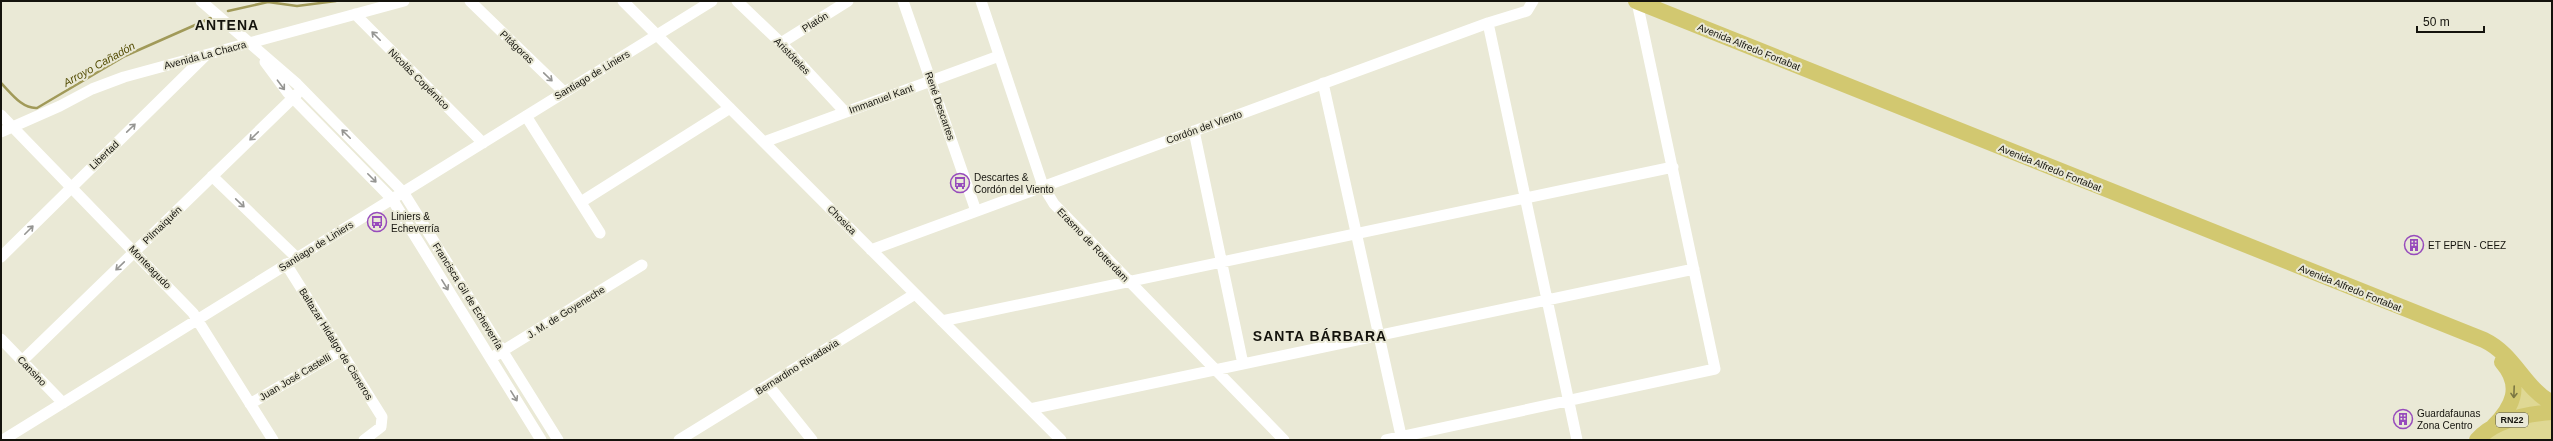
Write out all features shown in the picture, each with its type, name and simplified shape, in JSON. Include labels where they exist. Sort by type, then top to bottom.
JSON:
[{"type":"highway","name":"Avenida Alfredo Fortabat","points":[[1637,1],[2464,334],[2484,340],[2504,353],[2534,390],[2552,403]]},
{"type":"highway","name":"Avenida Alfredo Fortabat","points":[[2464,334],[2503,363],[2514,383],[2512,404],[2493,427]]},
{"type":"highway","name":"RN22","points":[[2477,440],[2493,427],[2512,420],[2552,412]]},
{"type":"street","name":"Francisca Gil de Echeverría","points":[[201,1],[250,42],[302,89],[403,192],[558,440]]},
{"type":"street","name":"Avenida La Chacra","points":[[1,132],[108,83],[250,42],[404,1]]},
{"type":"street","name":"Pitágoras","points":[[470,1],[564,92]]},
{"type":"street","name":"Chosica","points":[[623,1],[1061,440]]},
{"type":"street","name":"Santiago de Liniers","points":[[3,440],[712,1]]},
{"type":"street","name":"Aristóteles","points":[[736,1],[781,43],[845,112]]},
{"type":"street","name":"Platón","points":[[781,43],[848,1]]},
{"type":"street","name":"René Descartes","points":[[903,1],[976,211]]},
{"type":"street","name":"Erasmo de Rotterdam","points":[[981,1],[1043,186],[1060,212],[1284,440]]},
{"type":"street","name":"Cordón del Viento","points":[[871,250],[1323,83],[1488,23],[1527,11],[1534,1]]},
{"type":"street","points":[[1386,440],[1402,438],[1715,369],[1637,1]]},
{"type":"street","name":"Nicolás Copérnico","points":[[355,14],[482,143]]},
{"type":"street","points":[[1488,23],[1577,440]]},
{"type":"street","name":"Francisca Gil de Echeverría","points":[[250,42],[292,98],[392,199],[541,440]]},
{"type":"street","name":"Libertad","points":[[1,257],[207,54]]},
{"type":"street","name":"Immanuel Kant","points":[[764,142],[999,56]]},
{"type":"street","points":[[1323,83],[1402,438]]},
{"type":"street","name":"Pilmaiquén","points":[[22,361],[302,89]]},
{"type":"street","points":[[581,202],[730,108]]},
{"type":"street","name":"Monteagudo","points":[[1,115],[135,252],[198,319],[273,440]]},
{"type":"street","points":[[526,116],[600,233]]},
{"type":"street","points":[[1194,131],[1243,364]]},
{"type":"street","points":[[942,321],[1673,167]]},
{"type":"street","points":[[212,176],[297,258]]},
{"type":"street","name":"Baltazar Hidalgo de Cisneros","points":[[286,264],[380,414],[383,424],[379,430],[364,440]]},
{"type":"street","name":"J. M. de Goyeneche","points":[[491,359],[642,265]]},
{"type":"street","points":[[1030,409],[1694,269]]},
{"type":"street","name":"Bernardino Rivadavia","points":[[679,440],[915,294]]},
{"type":"street","name":"Cansino","points":[[1,339],[63,403]]},
{"type":"street","name":"Juan José Castelli","points":[[250,404],[340,351]]},
{"type":"street","points":[[768,385],[812,440]]},
{"type":"shaded area","points":[[2518,384],[2545,403],[2528,411],[2513,410]]},
{"type":"shaded area","points":[[2552,416],[2552,440],[2483,440],[2494,431]]},
{"type":"waterway","name":"Arroyo Cañadón","points":[[228,11],[268,2],[297,6],[336,1]]},
{"type":"waterway","name":"Arroyo Cañadón","points":[[1,83],[13,96],[26,106],[37,108],[125,56],[211,18]]},
{"type":"place","name":"Descartes & Cordón del Viento","points":[[960,183]]},
{"type":"place","name":"Liniers & Echeverría","points":[[377,222]]},
{"type":"place","name":"ET EPEN - CEEZ","points":[[2414,245]]},
{"type":"place","name":"Guardafaunas Zona Centro","points":[[2403,419]]},
{"type":"district","name":"ANTENA","points":[[227,25]]},
{"type":"district","name":"SANTA BÁRBARA","points":[[1320,336]]}]
